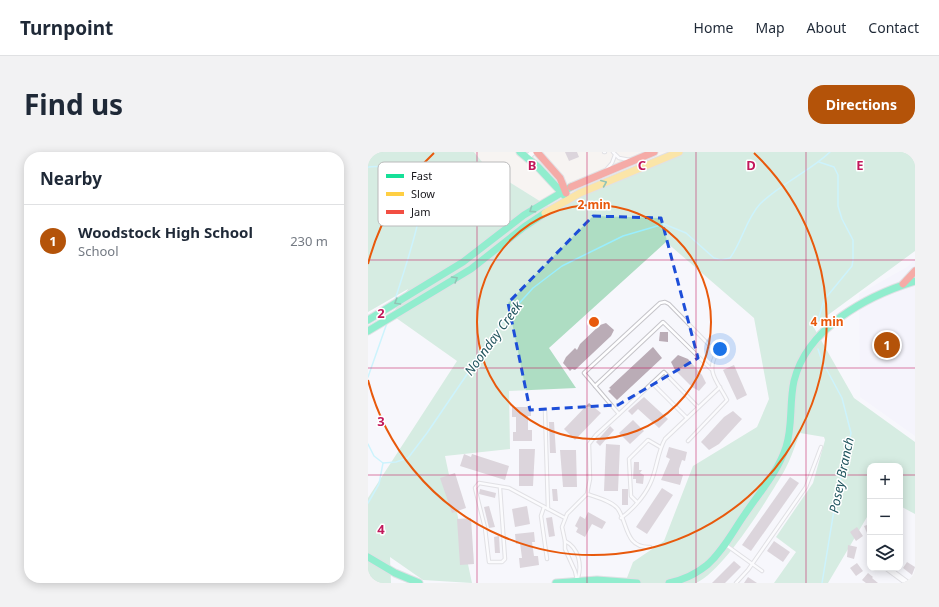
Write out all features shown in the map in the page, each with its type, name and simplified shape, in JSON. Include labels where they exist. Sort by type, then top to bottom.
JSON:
[{"type":"street","points":[[520,152],[531,155],[563,191],[568,199]]},
{"type":"street","points":[[537,152],[560,178],[563,191]]},
{"type":"street","points":[[368,320],[476,253],[524,215],[563,191],[654,152]]},
{"type":"street","points":[[368,331],[476,265],[524,227],[568,199],[679,152]]},
{"type":"street","points":[[902,284],[915,271]]},
{"type":"street","points":[[669,583],[687,578],[700,570],[713,559],[781,459],[789,434],[796,375],[808,349],[822,334],[857,307],[902,284],[915,281]]},
{"type":"street","points":[[902,284],[915,285]]},
{"type":"street","points":[[368,557],[395,573],[419,583]]},
{"type":"street","points":[[891,571],[906,583]]},
{"type":"street","points":[[556,583],[606,580],[637,583]]},
{"type":"lane","points":[[603,173],[612,163],[614,154],[623,159],[636,160]]},
{"type":"lane","points":[[619,414],[584,374],[660,303],[665,302],[717,353],[711,362],[711,369]]},
{"type":"lane","points":[[595,386],[664,322],[711,369],[727,400],[688,441]]},
{"type":"lane","points":[[577,582],[575,571],[565,549],[562,527],[571,508],[587,494],[590,479],[589,444],[664,372],[698,407]]},
{"type":"lane","points":[[652,383],[687,418]]},
{"type":"lane","points":[[621,518],[631,510],[650,484],[660,447],[665,439],[720,387]]},
{"type":"lane","points":[[545,410],[548,509]]},
{"type":"lane","points":[[637,502],[631,496],[629,460],[648,440],[660,447]]},
{"type":"lane","points":[[736,583],[752,564],[806,487],[821,447]]},
{"type":"lane","points":[[500,488],[505,559],[502,562],[491,563],[488,561],[485,528],[475,488],[479,483],[500,488],[509,488],[565,518]]},
{"type":"lane","points":[[587,494],[610,503],[618,509],[628,535],[635,543],[643,547],[650,547]]},
{"type":"lane","points":[[544,507],[541,516],[547,559]]},
{"type":"lane","points":[[565,541],[570,544],[579,558],[580,572],[577,582]]},
{"type":"lane","points":[[724,544],[762,571]]},
{"type":"highlighted area","points":[[593,216],[661,218],[698,358],[618,405],[530,410],[508,303]]},
{"type":"shaded area","points":[[474,152],[678,152],[551,208],[510,182],[510,162],[482,162]]},
{"type":"shaded area","points":[[915,259],[915,436],[860,397],[859,294],[907,267]]},
{"type":"green space","points":[[368,152],[474,152],[482,162],[378,162],[378,226],[510,226],[510,182],[551,208],[678,152],[915,152],[915,251],[813,326],[854,398],[915,442],[915,514],[903,508],[903,463],[867,463],[867,517],[828,583],[774,583],[796,552],[776,537],[813,483],[825,440],[824,437],[800,433],[786,468],[764,504],[730,552],[707,576],[696,583],[625,583],[633,562],[664,541],[693,466],[757,427],[769,399],[754,318],[666,242],[549,348],[576,388],[509,391],[510,449],[445,456],[472,583],[423,580],[390,557],[391,583],[368,583],[368,498],[457,361],[392,315],[408,289],[368,312]]},
{"type":"building","points":[[565,152],[577,152],[579,157],[569,161]]},
{"type":"building","points":[[606,323],[614,330],[611,336],[575,370],[572,369],[570,371],[563,363],[566,357],[575,348],[577,350],[580,344],[600,325]]},
{"type":"building","points":[[660,332],[668,332],[668,342],[659,341]]},
{"type":"building","points":[[653,347],[662,358],[617,400],[608,391],[611,389],[609,388]]},
{"type":"building","points":[[678,355],[688,359],[702,375],[706,383],[699,391],[692,387],[675,370],[671,362]]},
{"type":"building","points":[[734,365],[747,395],[737,400],[723,370]]},
{"type":"building","points":[[644,397],[668,419],[659,428],[638,409],[632,415],[628,411]]},
{"type":"building","points":[[589,403],[601,413],[575,440],[564,429]]},
{"type":"building","points":[[512,407],[531,407],[531,416],[528,416],[528,430],[532,430],[532,441],[513,441],[513,432],[516,432],[516,417],[512,417]]},
{"type":"building","points":[[733,411],[742,419],[719,444],[709,450],[701,442],[724,417]]},
{"type":"building","points":[[633,420],[644,431],[630,444],[619,433]]},
{"type":"building","points":[[549,422],[554,422],[556,453],[550,453]]},
{"type":"building","points":[[610,426],[614,430],[600,446],[596,442]]},
{"type":"building","points":[[606,444],[620,445],[618,491],[604,491]]},
{"type":"building","points":[[669,447],[687,452],[685,461],[682,460],[679,469],[679,474],[683,475],[680,485],[661,480],[670,459],[666,457]]},
{"type":"building","points":[[519,449],[535,449],[533,486],[519,486]]},
{"type":"building","points":[[560,450],[576,450],[577,487],[563,487]]},
{"type":"building","points":[[464,454],[471,457],[472,454],[509,466],[505,480],[460,466]]},
{"type":"building","points":[[634,462],[639,462],[639,470],[642,470],[640,473],[644,475],[643,484],[636,483],[636,479],[633,479]]},
{"type":"building","points":[[455,473],[466,508],[452,513],[440,478]]},
{"type":"building","points":[[790,477],[799,483],[751,551],[742,545]]},
{"type":"building","points":[[662,488],[673,495],[647,534],[636,527]]},
{"type":"building","points":[[480,489],[496,493],[495,498],[479,494]]},
{"type":"building","points":[[552,489],[557,489],[558,501],[553,501]]},
{"type":"building","points":[[622,489],[628,489],[628,505],[622,505]]},
{"type":"building","points":[[489,506],[495,527],[489,528],[484,507]]},
{"type":"building","points":[[527,506],[530,524],[515,527],[512,509]]},
{"type":"building","points":[[588,512],[606,522],[602,529],[592,524],[585,537],[576,532],[578,528],[575,526],[580,516],[585,519]]},
{"type":"building","points":[[552,517],[555,536],[549,537],[546,518]]},
{"type":"building","points":[[471,518],[474,564],[460,565],[457,519]]},
{"type":"building","points":[[867,525],[867,533],[864,526]]},
{"type":"building","points":[[857,527],[863,536],[856,541],[850,532]]},
{"type":"building","points":[[534,532],[535,542],[532,542],[534,556],[538,556],[539,565],[520,568],[519,558],[522,558],[520,543],[516,544],[515,534]]},
{"type":"building","points":[[499,536],[500,553],[495,553],[494,537]]},
{"type":"building","points":[[774,541],[790,552],[783,562],[767,551]]},
{"type":"building","points":[[848,545],[857,547],[854,559],[847,557]]},
{"type":"building","points":[[734,561],[741,567],[725,583],[712,583]]},
{"type":"building","points":[[907,562],[915,567],[912,575],[903,568]]},
{"type":"building","points":[[857,563],[863,571],[856,576],[850,568]]},
{"type":"building","points":[[868,573],[878,583],[866,583],[862,580]]},
{"type":"building","points":[[748,577],[757,583],[744,583]]},
{"type":"waterway","name":"Noonday Creek","points":[[368,444],[374,456],[383,463],[396,462],[408,458],[472,367],[473,362],[504,320],[533,288],[562,266],[623,236],[664,224],[686,233],[714,258],[721,260],[730,258],[751,217],[760,204],[830,152]]},
{"type":"waterway","name":"Posey Branch","points":[[816,327],[824,300],[852,266],[853,260],[853,240],[842,219],[838,206],[838,175],[834,167],[819,162]]},
{"type":"waterway","name":"Noonday Creek","points":[[368,167],[378,167]]},
{"type":"waterway","name":"Noonday Creek","points":[[395,300],[417,226]]},
{"type":"waterway","name":"Noonday Creek","points":[[368,377],[387,323]]},
{"type":"waterway","name":"Posey Branch","points":[[818,349],[822,361],[842,398],[851,433],[836,498],[822,583]]},
{"type":"waterway","points":[[368,503],[379,484],[383,463]]},
{"type":"traffic: fast","points":[[520,152],[538,167],[564,195]]},
{"type":"traffic: fast","points":[[510,226],[524,215],[571,187]]},
{"type":"traffic: fast","points":[[368,331],[471,269],[524,227],[545,213]]},
{"type":"traffic: fast","points":[[368,320],[463,262],[510,226]]},
{"type":"traffic: fast","points":[[669,583],[694,574],[713,559],[723,547],[773,474],[783,456],[788,439],[794,381],[801,362],[812,345],[825,330],[859,305],[896,287],[915,281]]},
{"type":"traffic: fast","points":[[368,557],[395,573],[419,583]]},
{"type":"traffic: fast","points":[[556,583],[597,580],[637,583]]},
{"type":"traffic: slow","points":[[545,213],[580,193],[679,152]]},
{"type":"traffic: jam","points":[[537,152],[560,178],[566,193]]},
{"type":"traffic: jam","points":[[571,187],[654,152]]},
{"type":"traffic: jam","points":[[903,284],[915,271]]},
{"type":"place","name":"Woodstock High School","points":[[887,345]]}]
